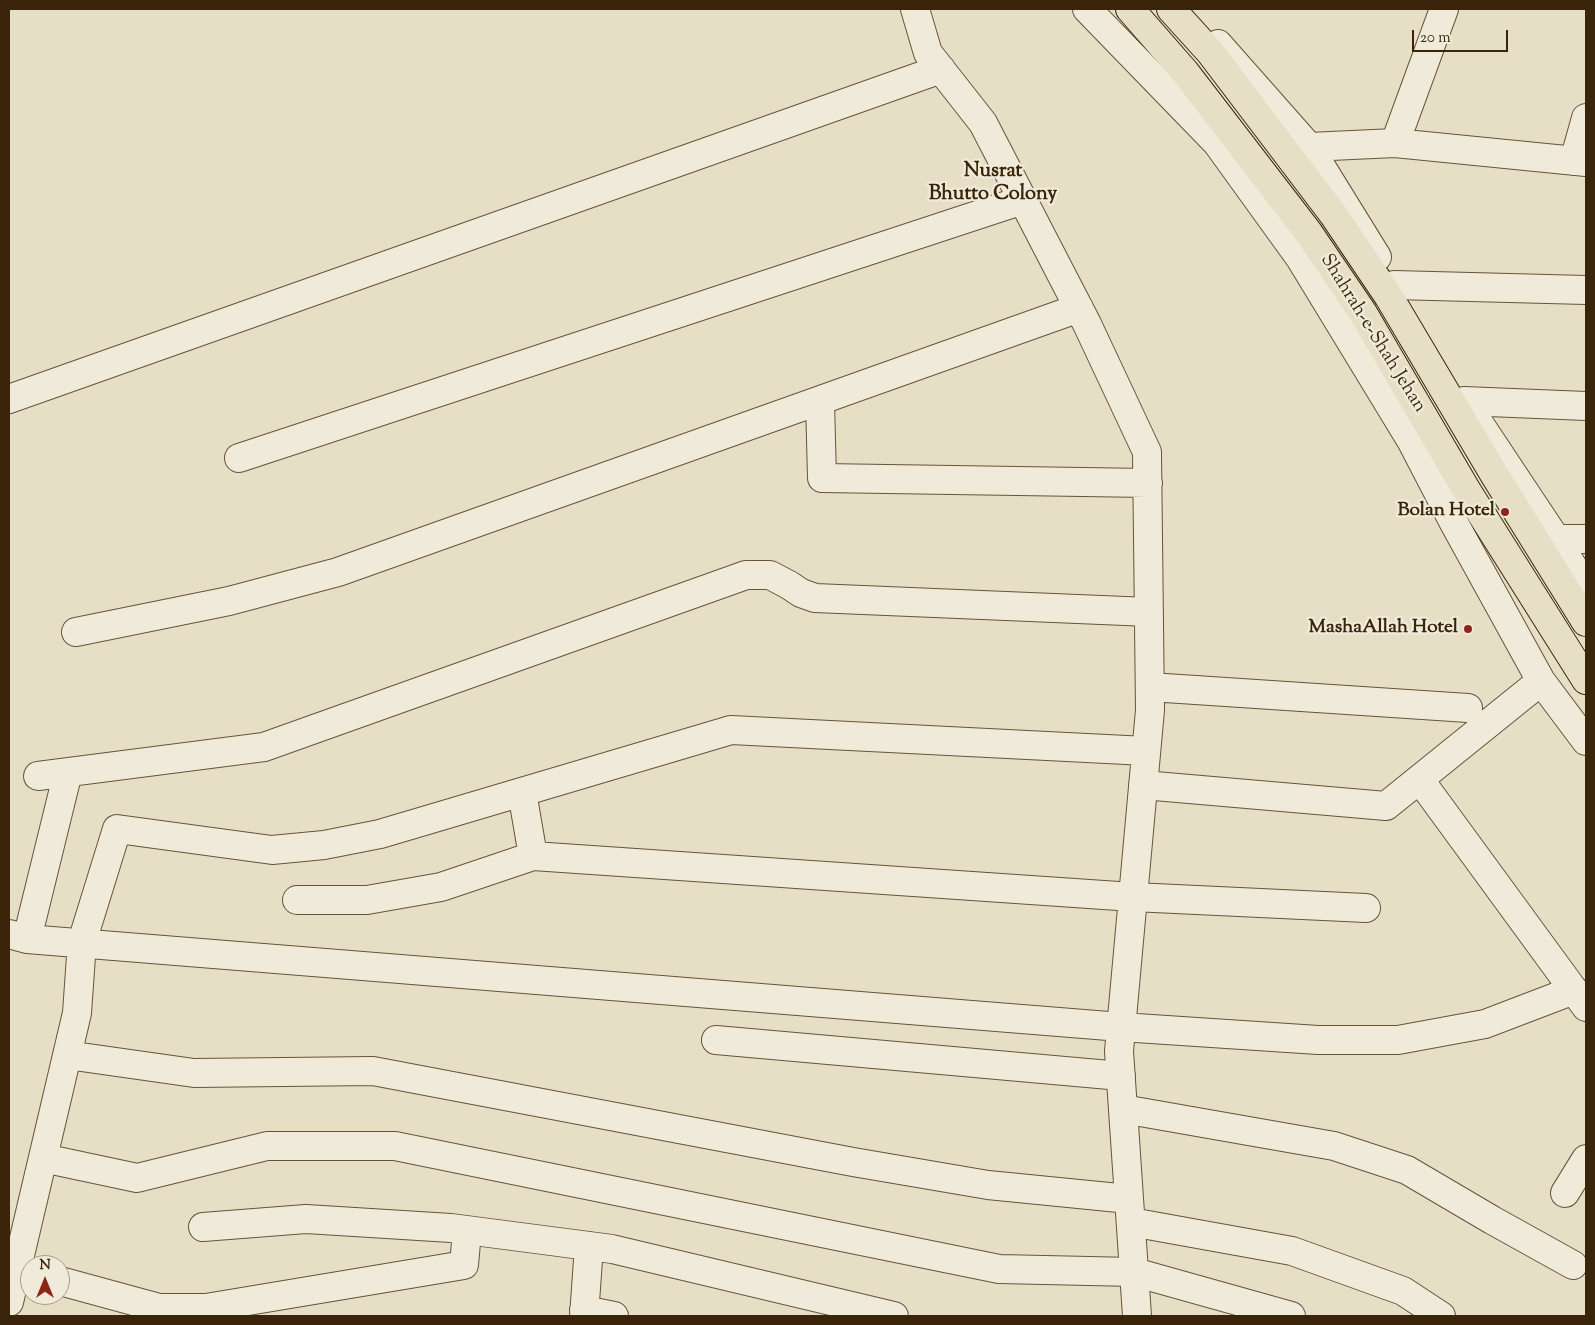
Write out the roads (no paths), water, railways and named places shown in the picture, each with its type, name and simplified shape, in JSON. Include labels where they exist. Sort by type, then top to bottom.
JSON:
[{"type":"main road","name":"Shahrah-e-Shah Jehan","points":[[1130,9],[1185,72],[1308,232],[1363,314],[1467,491],[1586,680]]},
{"type":"main road","name":"Shahrah-e-Shah Jehan","points":[[1171,9],[1210,52],[1333,214],[1389,297],[1494,474],[1586,622]]},
{"type":"street","points":[[915,9],[928,53],[983,123],[1079,308],[1147,452],[1150,710],[1119,1051],[1137,1316]]},
{"type":"street","points":[[1088,9],[1218,143],[1300,258],[1412,442],[1454,523],[1541,681],[1586,741]]},
{"type":"street","points":[[1187,9],[1308,147],[1464,400],[1556,539],[1586,588]]},
{"type":"street","points":[[1395,142],[1444,9]]},
{"type":"street","points":[[9,399],[941,69]]},
{"type":"street","points":[[1308,147],[1395,142],[1580,162],[1586,118]]},
{"type":"street","points":[[239,458],[1023,200]]},
{"type":"street","points":[[1394,285],[1586,290]]},
{"type":"street","points":[[76,632],[228,601],[338,572],[1079,308]]},
{"type":"street","points":[[820,400],[822,478],[1148,483]]},
{"type":"street","points":[[1464,400],[1586,406]]},
{"type":"street","points":[[1556,539],[1586,539]]},
{"type":"street","points":[[38,776],[264,747],[746,575],[770,575],[801,593],[815,598],[1149,612]]},
{"type":"street","points":[[1144,785],[1386,806],[1541,681]]},
{"type":"street","points":[[1150,687],[1468,708]]},
{"type":"street","points":[[26,1255],[43,1158],[77,1013],[82,942],[116,829],[272,850],[324,845],[380,834],[731,730],[1146,752]]},
{"type":"street","points":[[68,772],[18,937],[1121,1026],[1318,1040],[1398,1040],[1485,1024],[1580,999],[1420,780]]},
{"type":"street","points":[[522,792],[533,856]]},
{"type":"street","points":[[297,900],[367,900],[441,887],[533,856],[1133,897],[1366,908]]},
{"type":"street","points":[[716,1040],[1121,1076]]},
{"type":"street","points":[[67,1055],[194,1073],[373,1071],[853,1162],[1130,1210],[1292,1251],[1402,1292],[1441,1316]]},
{"type":"street","points":[[1123,1109],[1334,1146],[1407,1170],[1573,1265]]},
{"type":"street","points":[[43,1158],[138,1178],[268,1146],[395,1146],[999,1268],[1134,1272],[1291,1316]]},
{"type":"street","points":[[1565,1193],[1586,1159]]},
{"type":"street","points":[[203,1227],[306,1219],[467,1231],[589,1246],[612,1249],[894,1316]]},
{"type":"street","points":[[70,1284],[159,1308],[206,1308],[464,1265],[467,1231]]},
{"type":"street","points":[[589,1246],[584,1313],[614,1316]]},
{"type":"street","points":[[9,1302],[20,1278]]},
{"type":"place","name":"Bolan Hotel","points":[[1505,512]]},
{"type":"place","name":"MashaAllah Hotel","points":[[1468,629]]},
{"type":"district","name":"Nusrat Bhutto Colony","points":[[993,184]]}]
